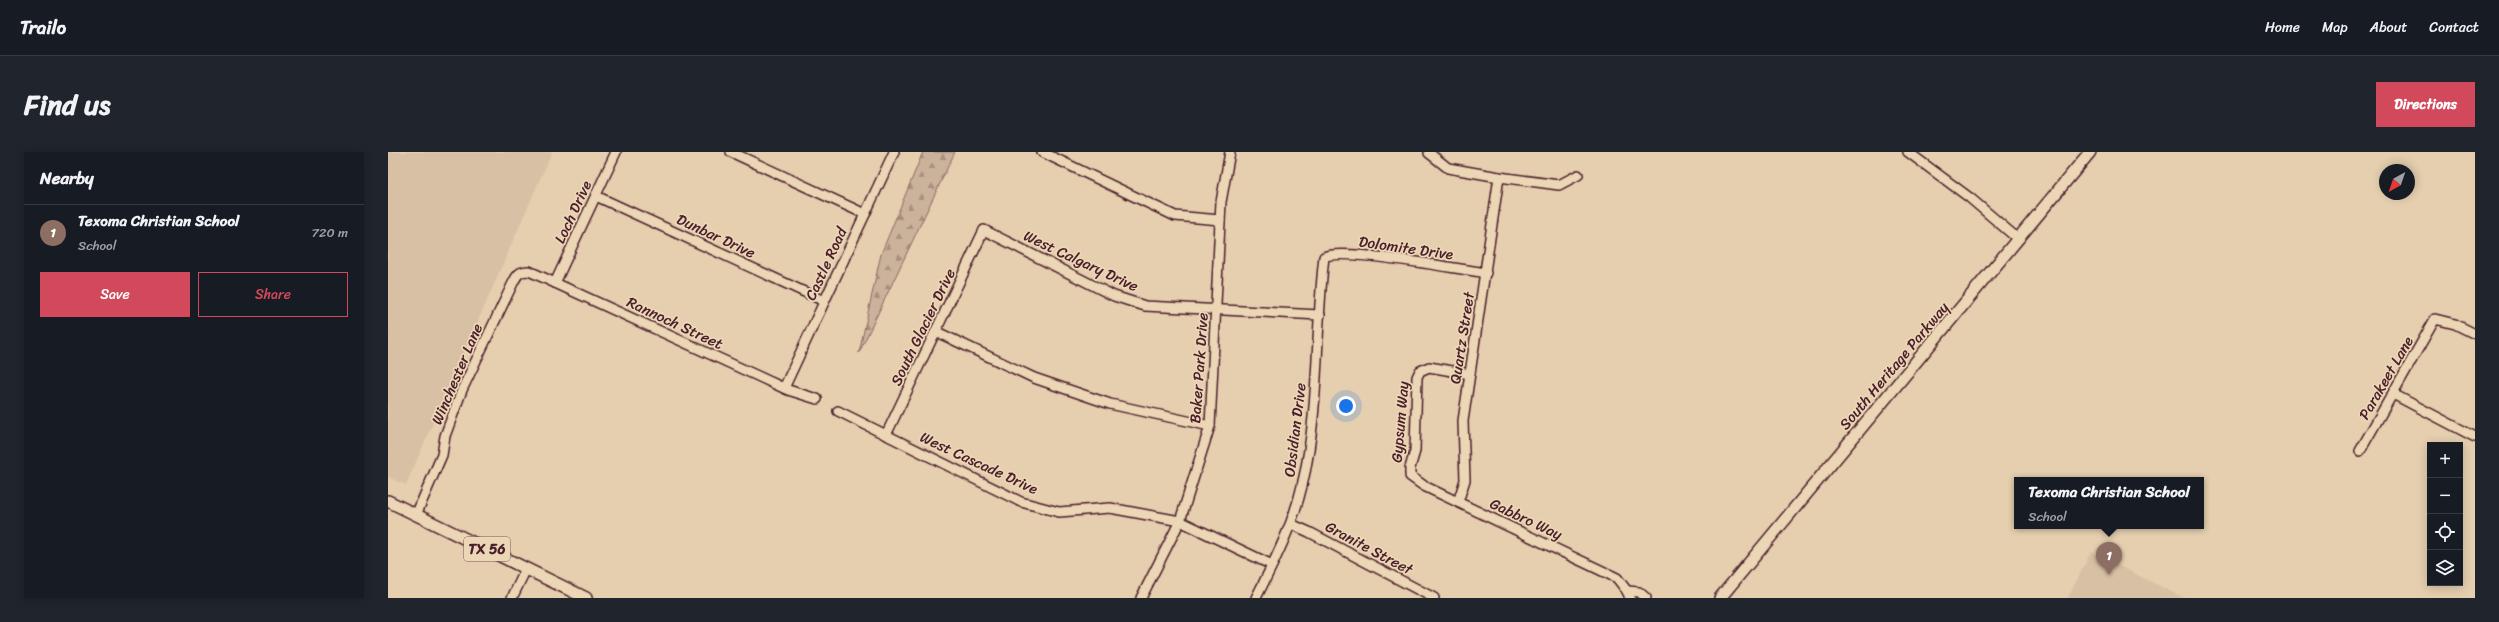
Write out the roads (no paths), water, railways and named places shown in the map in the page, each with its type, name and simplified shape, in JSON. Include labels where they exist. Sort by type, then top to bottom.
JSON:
[{"type":"main road","name":"South Heritage Parkway","points":[[1720,598],[2090,152]]},
{"type":"main road","name":"TX 56","points":[[388,500],[586,598]]},
{"type":"street","name":"Loch Drive","points":[[556,283],[616,152]]},
{"type":"street","points":[[731,152],[865,214]]},
{"type":"street","name":"Castle Road","points":[[784,388],[894,152]]},
{"type":"street","points":[[1042,152],[1175,216],[1220,220]]},
{"type":"street","name":"Baker Park Drive","points":[[1141,598],[1180,521],[1210,426],[1217,310],[1221,202],[1230,152]]},
{"type":"street","points":[[1908,152],[1970,198],[2018,239]]},
{"type":"street","points":[[1429,153],[1448,168],[1499,177],[1559,185],[1578,175]]},
{"type":"street","name":"Quartz Street","points":[[1458,502],[1465,480],[1463,421],[1499,177]]},
{"type":"street","name":"Dunbar Drive","points":[[596,196],[824,301]]},
{"type":"street","name":"West Calgary Drive","points":[[984,230],[1114,296],[1145,306],[1320,315]]},
{"type":"street","name":"South Glacier Drive","points":[[886,435],[937,332],[984,230]]},
{"type":"street","name":"Dolomite Drive","points":[[1324,257],[1330,253],[1371,256],[1486,273]]},
{"type":"street","name":"Obsidian Drive","points":[[1256,598],[1291,524],[1302,486],[1308,453],[1315,390],[1324,257]]},
{"type":"street","name":"Rannoch Street","points":[[522,271],[529,271],[556,283],[784,388],[817,399]]},
{"type":"street","name":"Winchester Lane","points":[[416,514],[442,455],[445,436],[462,390],[515,279],[522,271]]},
{"type":"street","name":"Parakeet Lane","points":[[2360,451],[2435,319],[2455,324],[2475,334]]},
{"type":"street","points":[[937,332],[1034,378],[1110,404],[1210,426]]},
{"type":"street","name":"Gypsum Way","points":[[1410,476],[1410,468],[1415,451],[1417,377],[1420,371],[1429,367],[1442,371],[1470,374]]},
{"type":"street","points":[[2393,394],[2475,438]]},
{"type":"street","name":"West Cascade Drive","points":[[838,411],[1021,502],[1059,512],[1110,508],[1180,521],[1272,565]]},
{"type":"street","name":"Gabbro Way","points":[[1410,476],[1424,486],[1617,578],[1626,596],[1639,592],[1646,598]]},
{"type":"street","name":"Granite Street","points":[[1291,524],[1434,598]]},
{"type":"street","points":[[512,598],[526,568]]},
{"type":"place","name":"Texoma Christian School","points":[[2109,575]]}]
